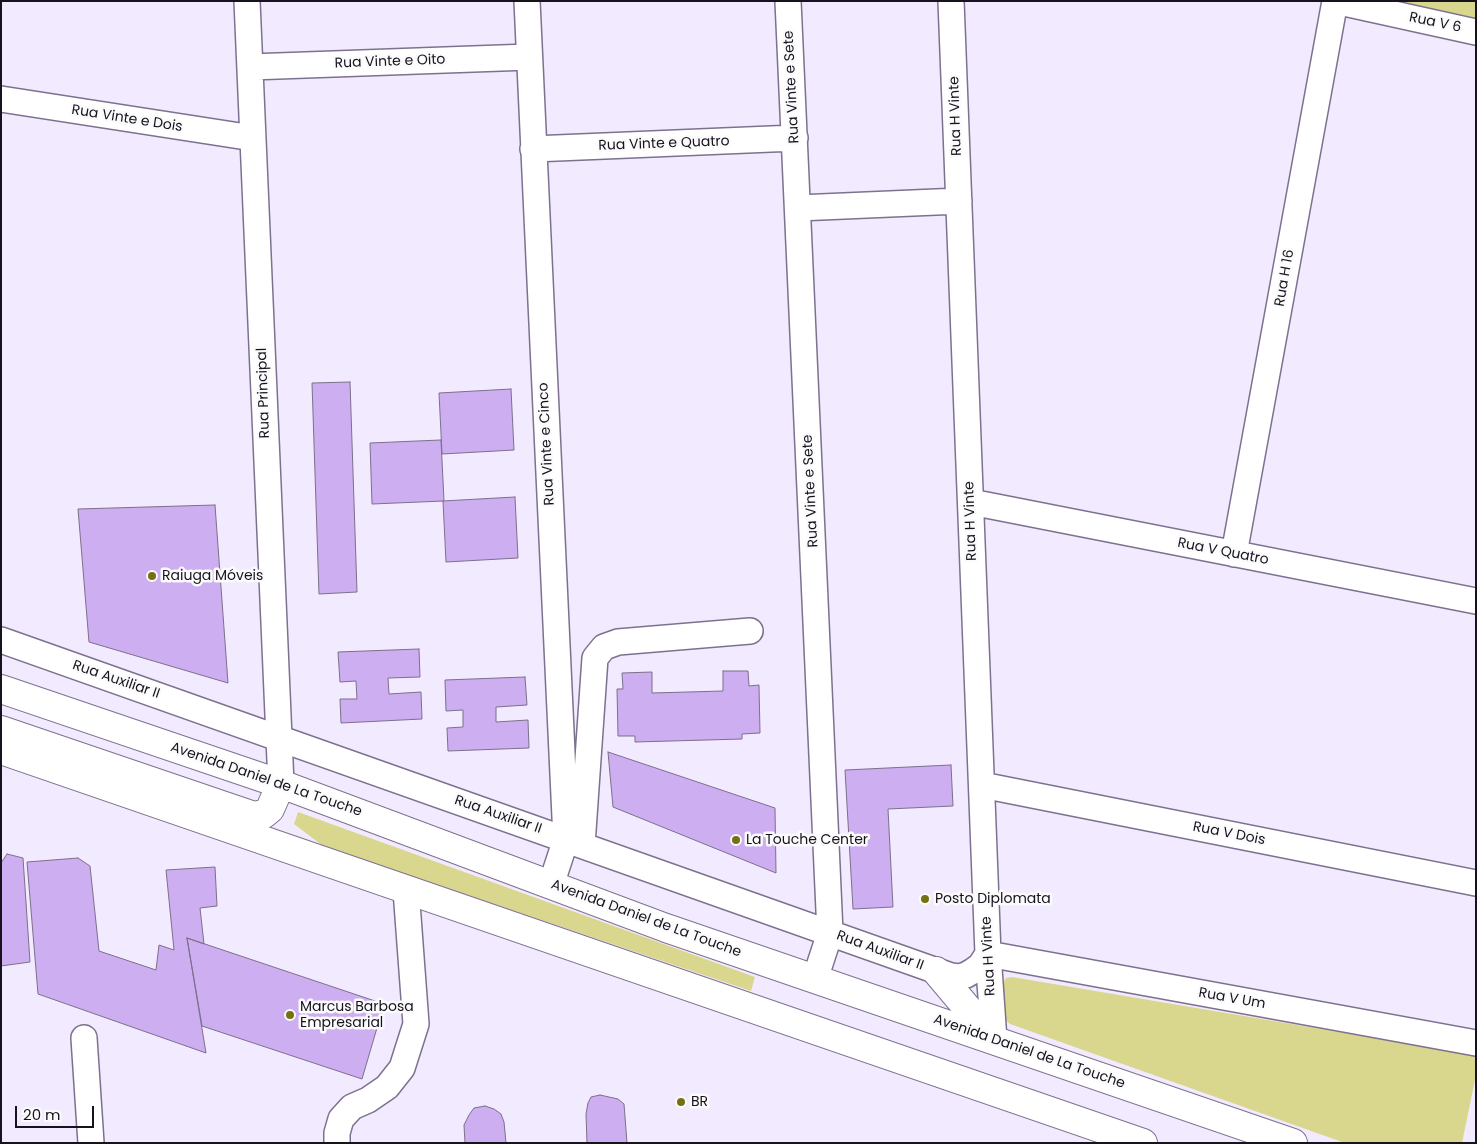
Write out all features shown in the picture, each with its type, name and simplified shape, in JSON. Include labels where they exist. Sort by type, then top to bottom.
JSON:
[{"type":"main road","name":"Avenida Daniel de La Touche","points":[[1,689],[281,784],[666,928],[1293,1143]]},
{"type":"main road","points":[[1,730],[254,816],[260,816],[270,809],[281,784]]},
{"type":"main road","points":[[1,750],[1143,1143]]},
{"type":"main road","points":[[936,971],[994,1040]]},
{"type":"street","name":"Rua Principal","points":[[247,1],[281,784]]},
{"type":"street","name":"Rua Vinte e Cinco","points":[[527,1],[533,149],[574,842],[551,885]]},
{"type":"street","name":"Rua Vinte e Sete","points":[[788,1],[830,933],[815,979]]},
{"type":"street","name":"Rua H Vinte","points":[[951,1],[988,954],[994,1040]]},
{"type":"street","name":"Rua V 6","points":[[1335,1],[1476,32]]},
{"type":"street","name":"Rua H 16","points":[[1234,554],[1335,1]]},
{"type":"street","name":"Rua Vinte e Oito","points":[[250,67],[529,57]]},
{"type":"street","name":"Rua Vinte e Dois","points":[[1,100],[253,138]]},
{"type":"street","name":"Rua Vinte e Quatro","points":[[533,149],[795,138]]},
{"type":"street","points":[[798,208],[959,201]]},
{"type":"street","name":"Rua V Quatro","points":[[971,502],[1476,601]]},
{"type":"street","points":[[574,842],[595,658],[604,647],[618,642],[750,631]]},
{"type":"street","name":"Rua Auxiliar II","points":[[1,640],[951,976],[966,975],[980,966],[988,954]]},
{"type":"street","name":"Rua V Dois","points":[[982,785],[1476,883]]},
{"type":"street","points":[[337,1143],[336,1133],[341,1119],[352,1107],[368,1100],[387,1087],[402,1068],[416,1024],[406,890]]},
{"type":"street","name":"Rua V Um","points":[[988,954],[1476,1043]]},
{"type":"street","points":[[84,1038],[91,1143]]},
{"type":"shaded area","points":[[1385,1],[1476,1],[1476,20]]},
{"type":"shaded area","points":[[298,812],[755,977],[751,991],[323,846],[294,824]]},
{"type":"shaded area","points":[[1012,977],[1476,1055],[1476,1075],[1462,1143],[1345,1143],[1010,1024],[1003,1017],[1001,987],[1006,978]]},
{"type":"building","points":[[350,382],[357,592],[319,594],[312,383]]},
{"type":"building","points":[[511,389],[514,450],[442,454],[439,393]]},
{"type":"building","points":[[441,440],[444,501],[372,504],[370,443]]},
{"type":"building","points":[[515,497],[518,558],[446,562],[443,501]]},
{"type":"building","name":"Raiuga Móveis","points":[[215,505],[228,683],[89,642],[78,509]]},
{"type":"building","points":[[419,649],[420,677],[388,678],[389,694],[421,692],[422,719],[341,723],[340,699],[357,699],[356,681],[340,682],[338,652]]},
{"type":"building","points":[[723,671],[748,671],[749,686],[759,685],[760,733],[742,734],[742,739],[635,742],[635,736],[618,736],[617,689],[623,689],[622,673],[652,672],[652,693],[723,691]]},
{"type":"building","points":[[525,677],[527,705],[496,707],[496,722],[528,720],[529,748],[448,751],[447,728],[463,727],[463,710],[446,711],[445,680]]},
{"type":"building","name":"La Touche Center","points":[[608,752],[775,808],[776,873],[613,807]]},
{"type":"building","points":[[951,765],[953,806],[888,809],[893,907],[853,909],[845,770]]},
{"type":"building","points":[[7,854],[23,858],[30,962],[1,966],[1,863]]},
{"type":"building","points":[[78,858],[90,866],[99,951],[156,970],[159,945],[174,950],[166,870],[215,867],[217,906],[200,908],[204,944],[187,938],[206,1053],[38,994],[27,862]]},
{"type":"building","name":"Marcus Barbosa Empresarial","points":[[187,938],[384,1004],[362,1079],[202,1026]]},
{"type":"building","points":[[600,1095],[618,1099],[624,1104],[627,1143],[587,1143],[586,1114],[588,1103],[591,1097]]},
{"type":"building","points":[[485,1106],[501,1114],[504,1122],[506,1143],[465,1143],[464,1125],[469,1115],[474,1108]]},
{"type":"place","name":"Raiuga Móveis","points":[[152,576]]},
{"type":"place","name":"La Touche Center","points":[[736,840]]},
{"type":"place","name":"Posto Diplomata","points":[[925,899]]},
{"type":"place","name":"Marcus Barbosa Empresarial","points":[[290,1015]]},
{"type":"place","name":"BR","points":[[681,1102]]}]
